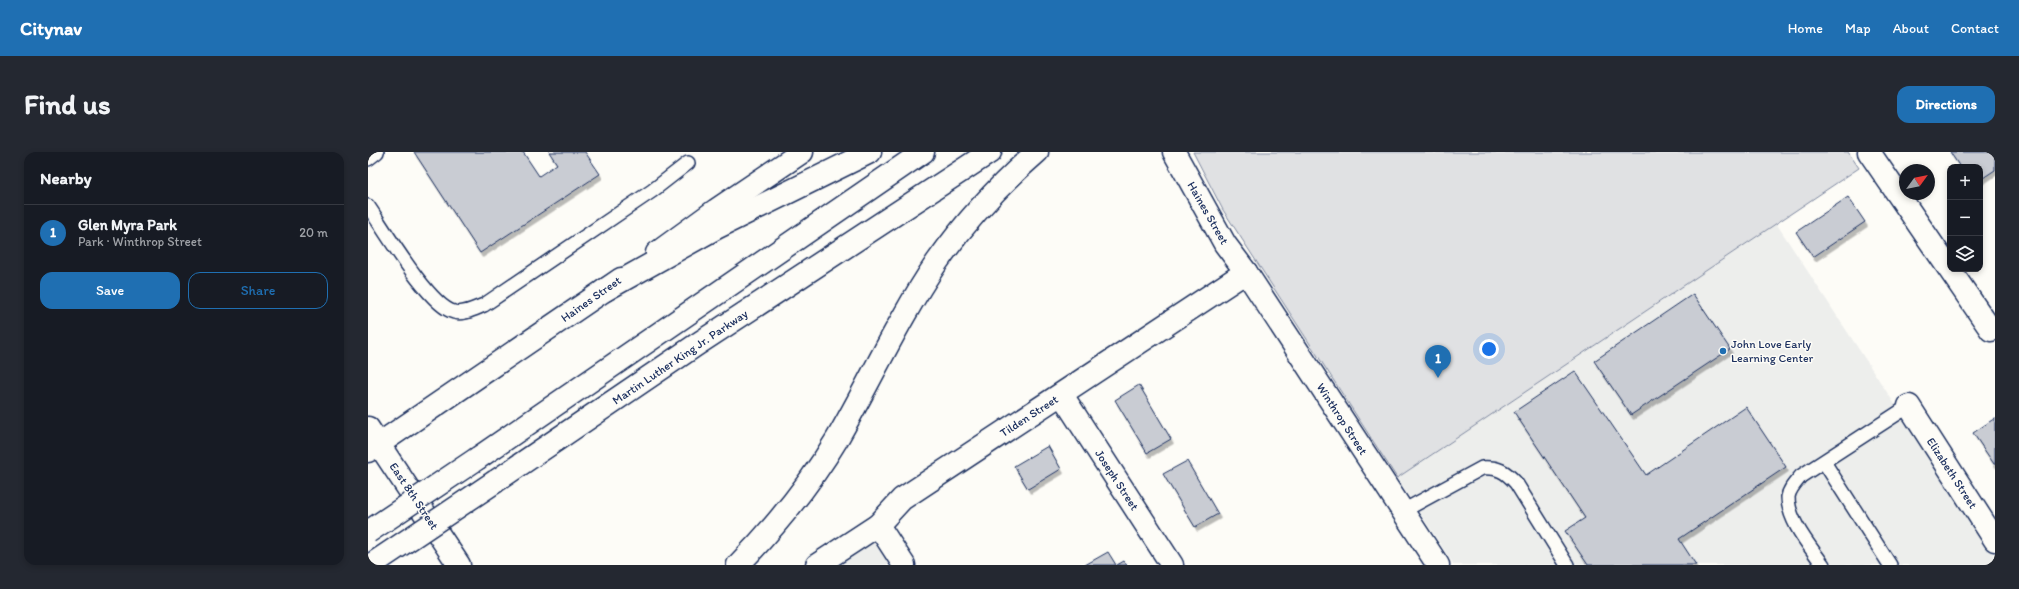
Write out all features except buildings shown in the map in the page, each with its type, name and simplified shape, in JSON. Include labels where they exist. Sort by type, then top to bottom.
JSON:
[{"type":"main road","name":"Haines Street","points":[[372,441],[605,290],[716,210],[802,152]]},
{"type":"main road","points":[[605,290],[716,228],[870,152]]},
{"type":"main road","points":[[368,532],[923,152]]},
{"type":"main road","name":"Martin Luther King Jr. Parkway","points":[[371,565],[696,345],[990,152]]},
{"type":"main road","points":[[738,565],[782,516],[813,476],[837,439],[911,304],[938,261],[997,190],[1037,152]]},
{"type":"main road","name":"Haines Street","points":[[1174,152],[1225,244],[1246,272]]},
{"type":"main road","points":[[1869,152],[1991,330]]},
{"type":"main road","name":"Tilden Street","points":[[817,565],[878,525],[902,499],[1062,395],[1246,272]]},
{"type":"main road","name":"Winthrop Street","points":[[1246,272],[1438,565]]},
{"type":"main road","name":"Joseph Street","points":[[1062,395],[1172,565]]},
{"type":"main road","name":"Elizabeth Street","points":[[1908,406],[1995,540]]},
{"type":"main road","name":"East 8th Street","points":[[372,441],[459,565]]},
{"type":"main road","points":[[878,525],[904,565]]},
{"type":"lane","points":[[368,159],[377,152]]},
{"type":"lane","points":[[368,206],[428,293],[443,307],[455,313],[484,305],[652,191],[688,163]]},
{"type":"lane","points":[[1823,565],[1794,518],[1788,496],[1793,486],[1801,476],[1908,406]]},
{"type":"lane","points":[[1824,462],[1890,565]]},
{"type":"lane","points":[[1403,511],[1482,468],[1494,468],[1505,472],[1516,483],[1567,565]]},
{"type":"shaded area","points":[[1193,152],[1848,152],[1859,168],[1397,478],[1223,210]]},
{"type":"shaded area","name":"John Love Early Learning Center","points":[[1776,223],[1995,557],[1995,565],[1454,565],[1397,478]]},
{"type":"shaded area","points":[[872,539],[889,565],[832,565]]},
{"type":"place","name":"John Love Early Learning Center","points":[[1723,351]]},
{"type":"place","name":"Glen Myra Park","points":[[1438,378]]}]
